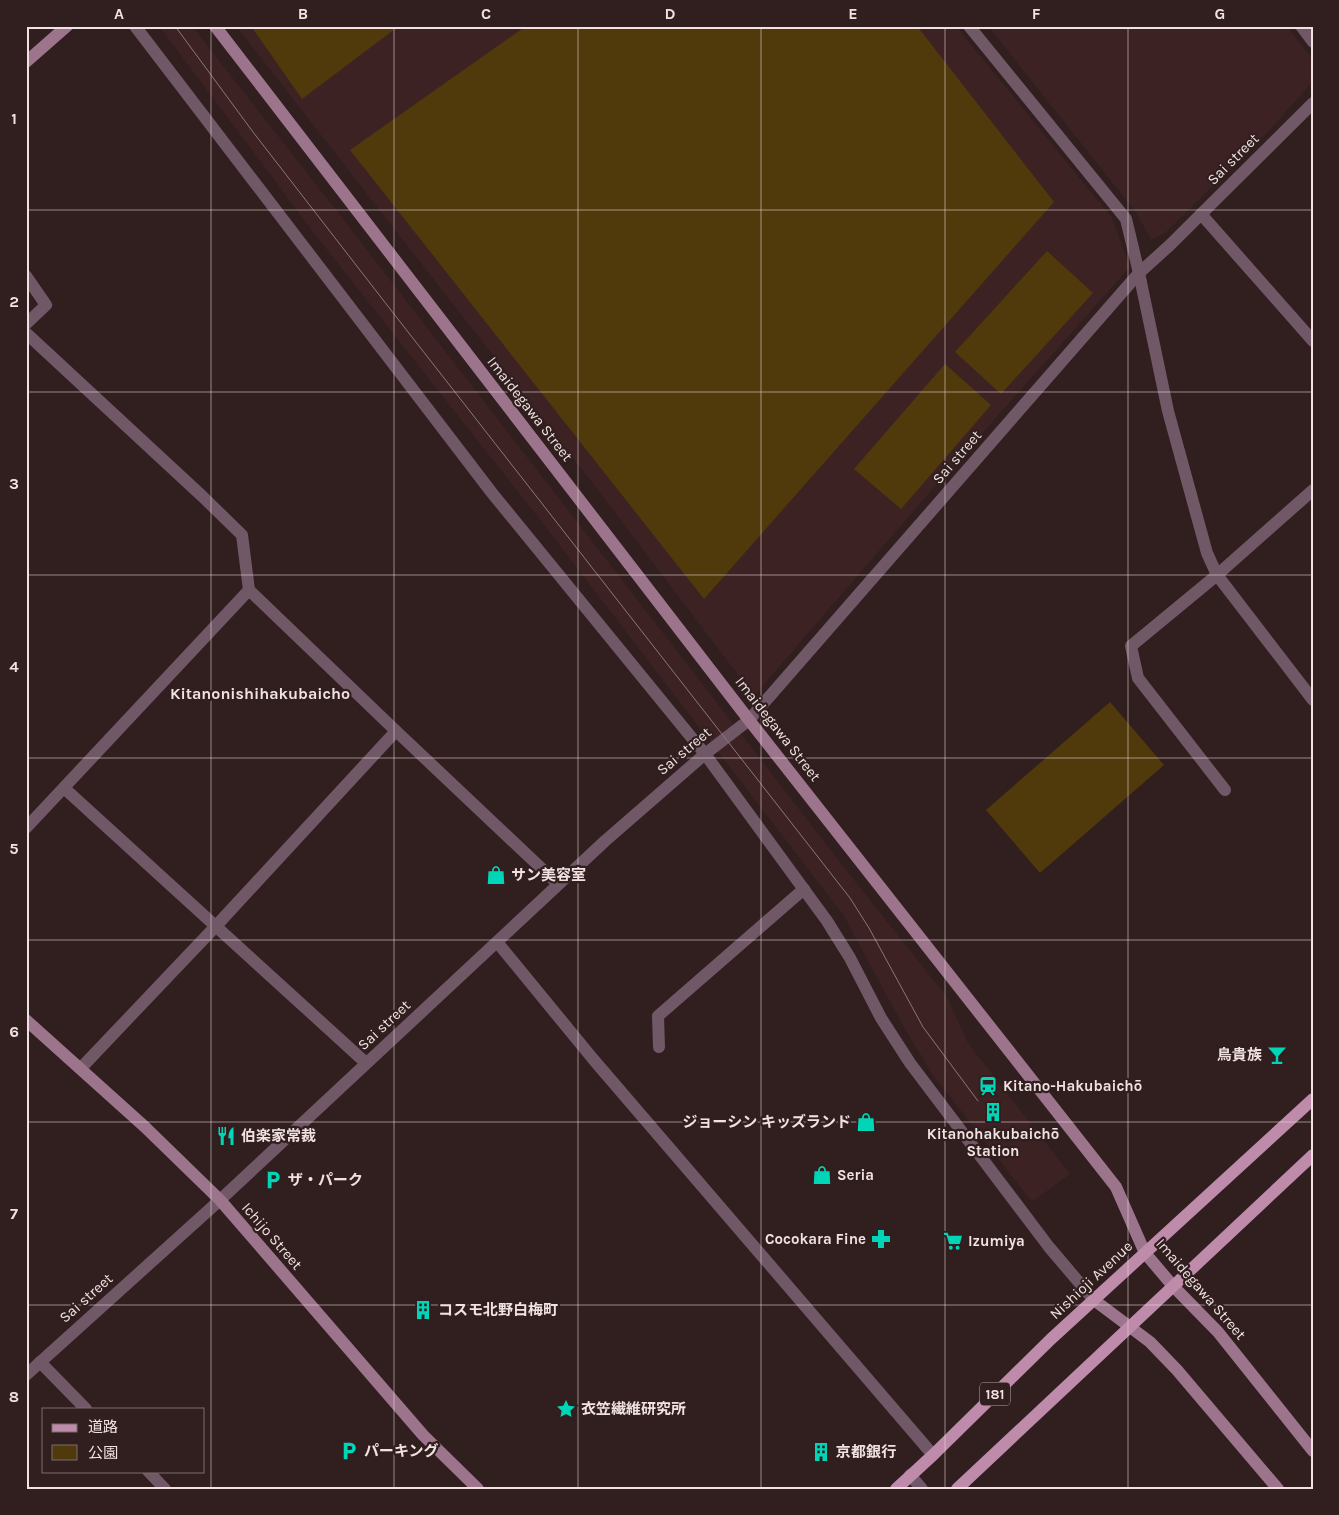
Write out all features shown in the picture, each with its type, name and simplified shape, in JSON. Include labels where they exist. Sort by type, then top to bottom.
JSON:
[{"type":"main road","name":"Nishioji Avenue","points":[[896,1489],[1051,1339],[1313,1099]]},
{"type":"main road","points":[[957,1489],[1313,1155]]},
{"type":"street","points":[[26,62],[67,26]]},
{"type":"street","points":[[135,26],[492,493],[705,754],[827,921],[850,958],[881,1018],[910,1063],[1049,1247],[1094,1300],[1150,1342],[1177,1370],[1278,1489]]},
{"type":"street","name":"Imaidegawa Street","points":[[214,26],[749,720],[1116,1187],[1145,1253],[1173,1286],[1218,1332],[1313,1451]]},
{"type":"street","points":[[970,26],[1126,219],[1168,411],[1208,553],[1217,575],[1313,700]]},
{"type":"street","points":[[1301,26],[1313,42]]},
{"type":"street","name":"Sai street","points":[[26,1375],[220,1200],[558,884],[705,754],[749,720],[1139,273],[1313,103]]},
{"type":"street","points":[[1201,214],[1313,341]]},
{"type":"street","points":[[26,276],[46,305],[26,324]]},
{"type":"street","points":[[26,334],[242,535],[249,590],[558,884]]},
{"type":"street","points":[[1225,790],[1138,678],[1131,646],[1217,575],[1313,490]]},
{"type":"street","points":[[26,828],[249,590]]},
{"type":"street","points":[[81,1068],[216,926],[396,731]]},
{"type":"street","points":[[64,788],[366,1063]]},
{"type":"street","points":[[659,1048],[658,1016],[804,889]]},
{"type":"street","points":[[497,942],[593,1059],[933,1455]]},
{"type":"street","name":"Ichijo Street","points":[[26,1020],[146,1127],[220,1200],[423,1435],[478,1489]]},
{"type":"street","points":[[40,1362],[85,1408]]},
{"type":"street","points":[[149,1472],[165,1489]]},
{"type":"street","points":[[910,1475],[922,1489]]},
{"type":"shaded area","points":[[159,26],[192,26],[843,866],[947,997],[968,1043],[1070,1174],[1032,1202],[933,1075],[902,1024],[844,916],[541,521],[317,237]]},
{"type":"shaded area","points":[[236,26],[956,26],[1112,218],[1130,267],[928,494],[754,696],[601,494]]},
{"type":"shaded area","points":[[988,26],[1287,26],[1313,60],[1313,81],[1268,132],[1166,232],[1151,240],[1135,211]]},
{"type":"green space","points":[[251,26],[399,26],[302,99]]},
{"type":"green space","points":[[526,26],[917,26],[1054,202],[704,599],[350,150]]},
{"type":"green space","points":[[1047,251],[1093,293],[1001,394],[955,352]]},
{"type":"green space","points":[[945,364],[991,405],[901,509],[854,469]]},
{"type":"green space","points":[[1110,702],[1164,765],[1040,873],[986,810]]},
{"type":"tram line","points":[[175,26],[253,132],[850,898],[869,928],[923,1027],[978,1101]]},
{"type":"place","name":"サン美容室","points":[[496,875]]},
{"type":"place","name":"鳥貴族","points":[[1277,1055]]},
{"type":"place","name":"Kitano-Hakubaichō","points":[[988,1086]]},
{"type":"place","name":"Kitanohakubaichō Station","points":[[993,1112]]},
{"type":"place","name":"ジョーシン キッズランド","points":[[866,1122]]},
{"type":"place","name":"伯楽家常裁","points":[[226,1136]]},
{"type":"place","name":"Seria","points":[[822,1175]]},
{"type":"place","name":"ザ・パーク","points":[[273,1180]]},
{"type":"place","name":"Cocokara Fine","points":[[881,1239]]},
{"type":"place","name":"Izumiya","points":[[953,1241]]},
{"type":"place","name":"コスモ北野白梅町","points":[[423,1310]]},
{"type":"place","name":"衣笠繊維研究所","points":[[566,1409]]},
{"type":"place","name":"パーキング","points":[[349,1451]]},
{"type":"place","name":"京都銀行","points":[[821,1452]]},
{"type":"district","name":"Kitanonishihakubaicho","points":[[260,693]]}]
